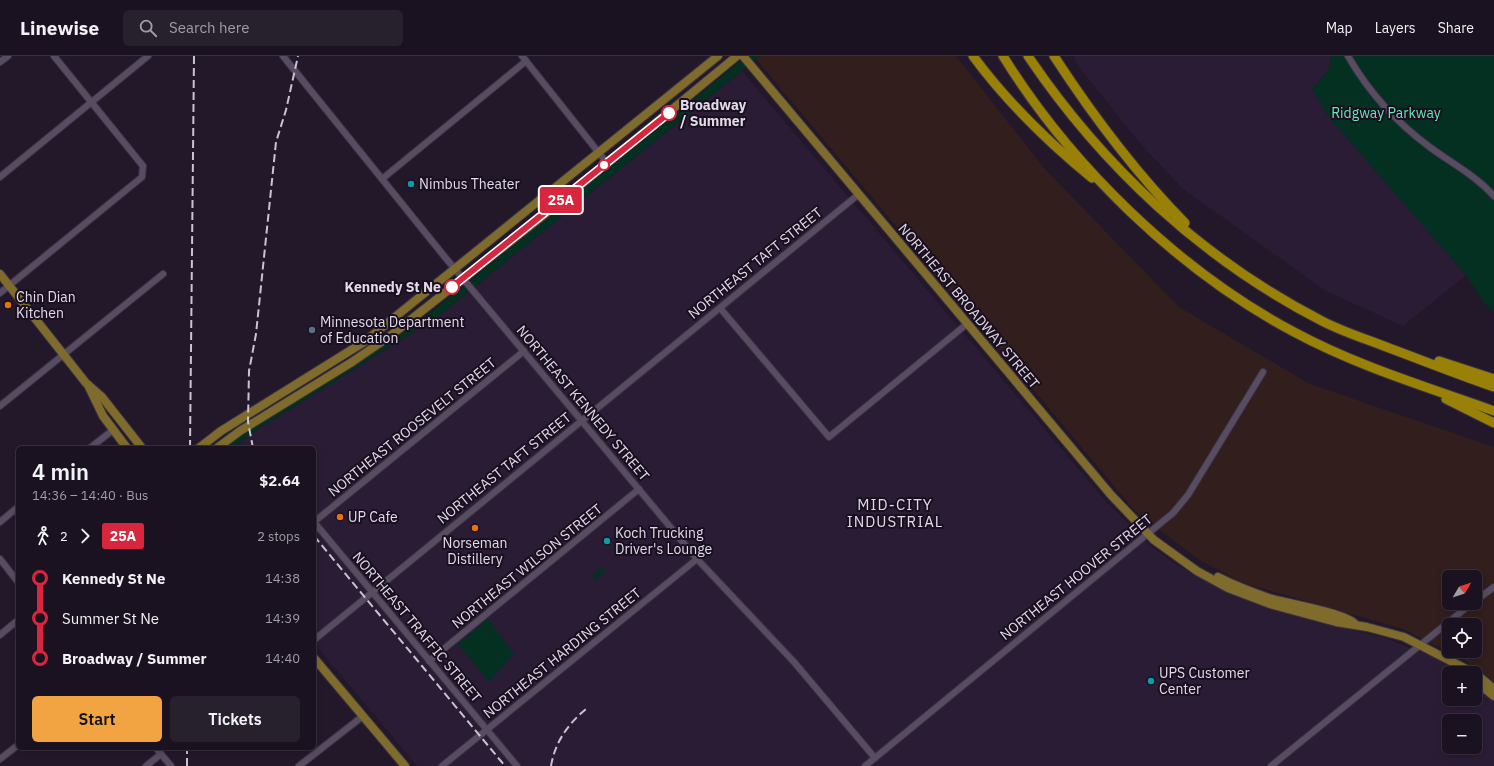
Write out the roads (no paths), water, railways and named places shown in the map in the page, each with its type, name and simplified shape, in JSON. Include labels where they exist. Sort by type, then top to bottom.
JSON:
[{"type":"highway","points":[[973,56],[986,74],[1041,133],[1062,153],[1113,195],[1180,255],[1262,314],[1328,349],[1494,411]]},
{"type":"highway","points":[[1003,56],[1037,106],[1113,195]]},
{"type":"highway","points":[[1028,56],[1075,122],[1119,170],[1165,212],[1211,250],[1272,294],[1342,330],[1494,387]]},
{"type":"highway","points":[[1054,56],[1099,124],[1121,151],[1211,250]]},
{"type":"highway","points":[[1342,330],[1494,379]]},
{"type":"highway","points":[[1411,381],[1494,423]]},
{"type":"main road","points":[[201,446],[221,431],[364,342],[718,56]]},
{"type":"main road","points":[[220,446],[240,431],[376,347],[607,163],[738,56]]},
{"type":"main road","name":"NORTHEAST BROADWAY STREET","points":[[743,56],[1111,495],[1148,534],[1211,580],[1258,600],[1351,626],[1355,625],[1393,634],[1421,645],[1459,666]]},
{"type":"main road","points":[[0,274],[65,354],[86,383],[95,403],[125,446]]},
{"type":"main road","points":[[86,383],[102,397],[140,446]]},
{"type":"main road","points":[[316,660],[404,766]]},
{"type":"main road","name":"NORTHEAST BROADWAY STREET","points":[[1482,679],[1494,689]]},
{"type":"main road","points":[[1482,687],[1494,696]]},
{"type":"street","points":[[0,62],[8,56]]},
{"type":"street","points":[[0,292],[142,177],[143,166],[54,56]]},
{"type":"street","points":[[0,178],[148,56]]},
{"type":"street","name":"NORTHEAST KENNEDY STREET","points":[[284,56],[463,278],[697,560],[794,662],[875,758]]},
{"type":"street","points":[[1348,56],[1367,86],[1394,117],[1432,148],[1475,178],[1494,196]]},
{"type":"street","points":[[382,179],[524,58],[607,163]]},
{"type":"street","name":"NORTHEAST TAFT STREET","points":[[316,638],[859,194]]},
{"type":"street","points":[[0,406],[162,274]]},
{"type":"street","points":[[720,308],[829,437],[968,324]]},
{"type":"street","name":"NORTHEAST ROOSEVELT STREET","points":[[316,520],[524,351]]},
{"type":"street","name":"NORTHEAST HOOVER STREET","points":[[868,765],[1148,534],[1182,504],[1263,372]]},
{"type":"street","points":[[93,446],[113,430]]},
{"type":"street","name":"NORTHEAST WILSON STREET","points":[[429,661],[639,489]]},
{"type":"street","points":[[0,522],[16,509]]},
{"type":"street","name":"NORTHEAST TRAFFIC STREET","points":[[316,524],[517,766]]},
{"type":"street","points":[[0,559],[16,579]]},
{"type":"street","name":"NORTHEAST HARDING STREET","points":[[442,766],[697,560]]},
{"type":"street","points":[[1482,596],[1494,587]]},
{"type":"street","points":[[1271,766],[1464,610]]},
{"type":"street","points":[[0,634],[16,622]]},
{"type":"street","points":[[299,766],[363,716]]},
{"type":"street","points":[[0,759],[16,747]]},
{"type":"street","points":[[158,750],[171,766]]},
{"type":"street","points":[[146,766],[161,754]]},
{"type":"railway","points":[[190,446],[194,56]]},
{"type":"railway","points":[[253,446],[248,422],[249,371],[256,334],[276,142],[286,110],[298,56]]},
{"type":"railway","points":[[316,538],[505,766]]},
{"type":"railway","points":[[551,766],[553,757],[563,734],[586,709]]},
{"type":"railway","points":[[187,750],[187,766]]},
{"type":"place","name":"Broadway / Summer","points":[[669,113]]},
{"type":"place","name":"Nimbus Theater","points":[[411,184]]},
{"type":"place","name":"Kennedy St Ne","points":[[452,287]]},
{"type":"place","name":"Chin Dian Kitchen","points":[[8,305]]},
{"type":"place","name":"Minnesota Department of Education","points":[[312,330]]},
{"type":"place","name":"UP Cafe","points":[[340,517]]},
{"type":"place","name":"Norseman Distillery","points":[[475,528]]},
{"type":"place","name":"Koch Trucking Driver's Lounge","points":[[607,541]]},
{"type":"place","name":"UPS Customer Center","points":[[1151,681]]},
{"type":"district","name":"MID-CITY INDUSTRIAL","points":[[895,512]]},
{"type":"park label","name":"Ridgway Parkway","points":[[1386,113]]}]
